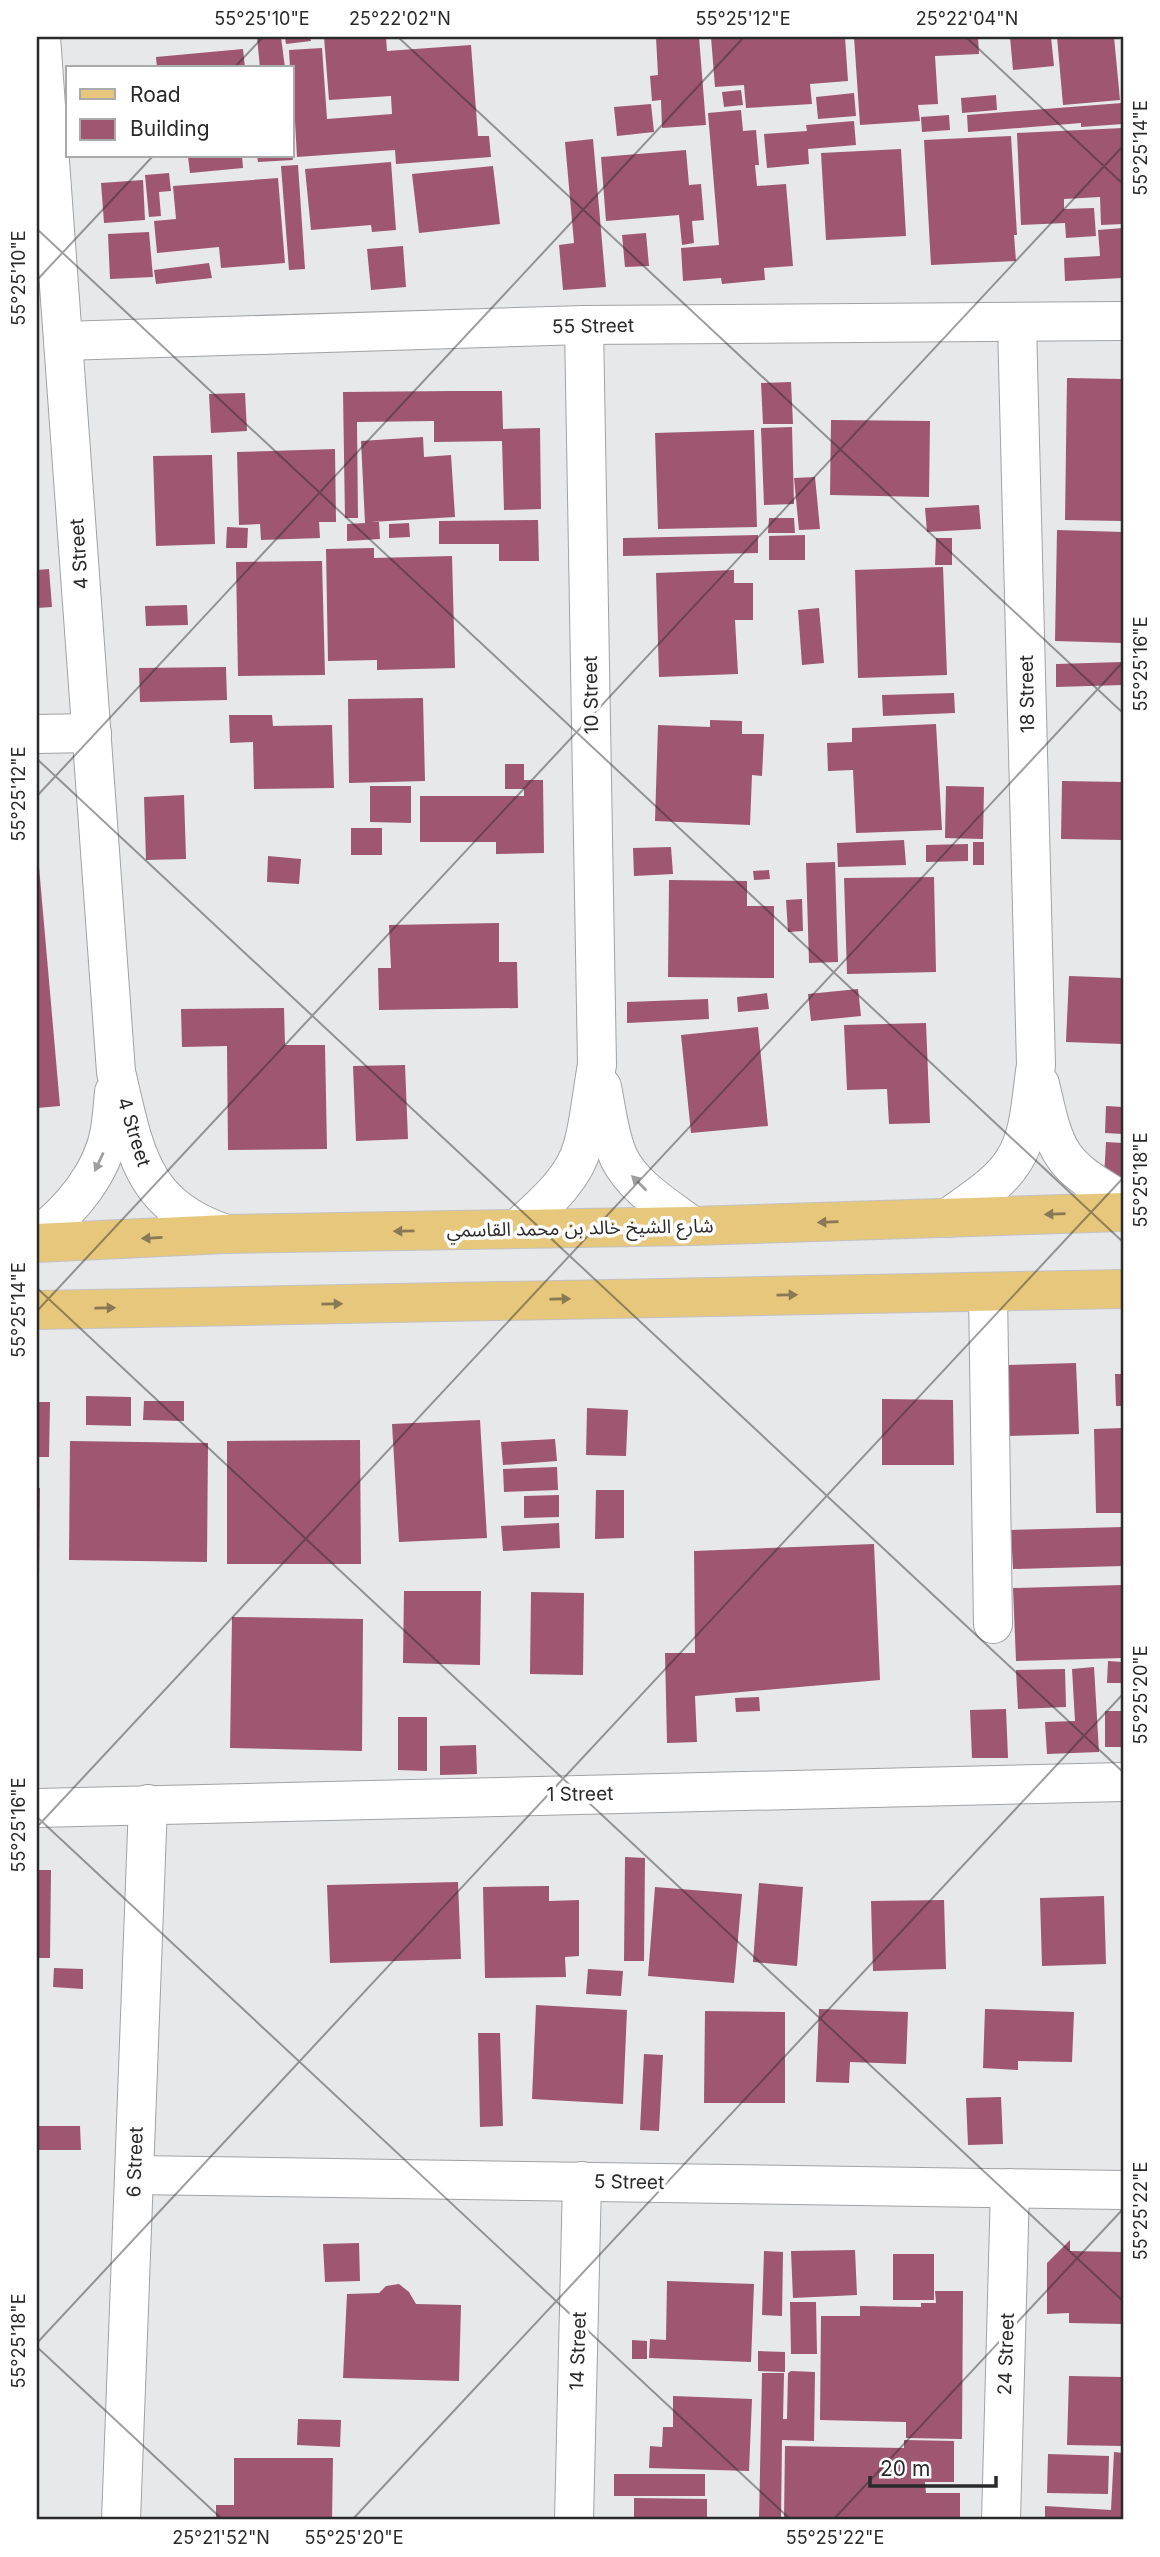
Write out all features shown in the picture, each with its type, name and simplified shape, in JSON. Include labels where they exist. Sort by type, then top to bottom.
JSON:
[{"type":"main road","name":"شارع الشيخ خالد بن محمد القاسمي","points":[[37,1243],[226,1234],[692,1226],[1123,1212]]},
{"type":"main road","points":[[37,1310],[1123,1289]]},
{"type":"street","name":"4 Street","points":[[41,37],[117,1072],[136,1150],[146,1174],[160,1195],[179,1213],[202,1226],[226,1234]]},
{"type":"street","name":"55 Street","points":[[63,341],[584,325],[1017,324],[1123,321]]},
{"type":"street","name":"18 Street","points":[[948,1218],[990,1186],[1014,1160],[1026,1128],[1036,1065],[1017,324]]},
{"type":"street","name":"10 Street","points":[[584,325],[597,1065],[613,1141],[629,1174],[642,1188],[692,1226]]},
{"type":"street","points":[[37,734],[92,733]]},
{"type":"street","name":"10 Street","points":[[517,1229],[559,1188],[577,1160],[583,1145],[597,1065]]},
{"type":"street","name":"18 Street","points":[[1036,1065],[1051,1131],[1066,1160],[1091,1182],[1123,1200]]},
{"type":"street","name":"4 Street","points":[[37,1236],[65,1212],[95,1171],[110,1131],[117,1072]]},
{"type":"street","points":[[988,1292],[993,1624]]},
{"type":"street","name":"1 Street","points":[[37,1808],[1123,1782]]},
{"type":"street","name":"6 Street","points":[[121,2520],[148,1804]]},
{"type":"street","name":"5 Street","points":[[134,2175],[1123,2190]]},
{"type":"street","name":"14 Street","points":[[573,2520],[582,2181]]},
{"type":"street","name":"24 Street","points":[[1002,2520],[1010,2188]]},
{"type":"building","points":[[257,37],[281,37],[285,66],[260,66]]},
{"type":"building","points":[[285,37],[310,37],[311,41],[286,44]]},
{"type":"building","points":[[324,37],[386,37],[387,51],[471,45],[478,136],[489,136],[491,157],[396,164],[395,150],[297,157],[294,66],[290,66],[289,50],[322,48],[327,119],[392,114],[391,96],[329,100]]},
{"type":"building","points":[[656,37],[699,37],[706,125],[662,128],[661,100],[652,101],[650,76],[658,75]]},
{"type":"building","points":[[711,37],[845,37],[848,81],[810,84],[812,104],[746,108],[744,85],[715,87]]},
{"type":"building","points":[[854,37],[978,37],[979,54],[935,56],[938,104],[918,105],[920,121],[860,125]]},
{"type":"building","points":[[1010,37],[1051,37],[1054,66],[1013,70]]},
{"type":"building","points":[[1057,37],[1114,37],[1120,100],[1063,105]]},
{"type":"building","points":[[243,49],[245,66],[157,66],[156,57]]},
{"type":"building","points":[[741,90],[743,105],[724,107],[722,92]]},
{"type":"building","points":[[854,93],[856,116],[818,119],[816,97]]},
{"type":"building","points":[[996,95],[997,110],[962,113],[961,98]]},
{"type":"building","points":[[1122,103],[1123,124],[1081,127],[1081,123],[968,132],[967,115]]},
{"type":"building","points":[[651,104],[654,132],[617,136],[614,107]]},
{"type":"building","points":[[741,110],[743,131],[756,130],[759,165],[755,165],[757,186],[786,184],[793,266],[764,268],[765,280],[722,284],[721,278],[683,281],[681,248],[719,245],[708,113]]},
{"type":"building","points":[[949,115],[950,130],[922,132],[921,117]]},
{"type":"building","points":[[854,121],[856,145],[808,149],[809,164],[767,168],[764,134],[807,131],[806,125]]},
{"type":"building","points":[[1123,128],[1123,224],[1101,225],[1100,197],[1064,199],[1064,209],[1094,208],[1096,236],[1066,238],[1065,223],[1021,225],[1017,133]]},
{"type":"building","points":[[1011,136],[1016,261],[931,265],[924,140]]},
{"type":"building","points":[[593,139],[606,287],[563,290],[559,245],[574,243],[565,142]]},
{"type":"building","points":[[901,149],[906,236],[826,240],[821,153]]},
{"type":"building","points":[[686,150],[689,185],[701,184],[704,220],[692,221],[694,243],[682,245],[679,215],[606,221],[601,157]]},
{"type":"building","points":[[188,158],[242,158],[243,168],[190,173]]},
{"type":"building","points":[[257,158],[293,160],[258,162]]},
{"type":"building","points":[[391,162],[396,230],[372,232],[371,225],[311,230],[305,169]]},
{"type":"building","points":[[298,165],[305,269],[289,270],[281,166]]},
{"type":"building","points":[[493,166],[500,224],[419,233],[412,174]]},
{"type":"building","points":[[169,173],[171,191],[159,192],[161,216],[149,217],[145,175]]},
{"type":"building","points":[[278,178],[285,263],[221,268],[219,247],[157,253],[154,221],[176,219],[173,186]]},
{"type":"building","points":[[143,180],[145,220],[104,223],[101,183]]},
{"type":"building","points":[[1123,228],[1123,278],[1065,281],[1064,258],[1100,256],[1098,230]]},
{"type":"building","points":[[149,232],[153,277],[110,279],[108,234]]},
{"type":"building","points":[[646,233],[649,266],[625,267],[622,235]]},
{"type":"building","points":[[403,246],[406,287],[371,290],[367,249]]},
{"type":"building","points":[[209,263],[212,278],[156,284],[154,270]]},
{"type":"building","points":[[1067,378],[1123,379],[1123,521],[1065,520]]},
{"type":"building","points":[[791,382],[793,424],[763,424],[761,383]]},
{"type":"building","points":[[502,391],[503,429],[540,428],[541,509],[504,510],[502,441],[434,442],[434,421],[357,422],[358,518],[345,518],[343,392]]},
{"type":"building","points":[[245,393],[247,431],[211,433],[209,394]]},
{"type":"building","points":[[831,420],[930,421],[929,497],[830,495]]},
{"type":"building","points":[[792,427],[794,504],[764,505],[761,428]]},
{"type":"building","points":[[754,430],[757,527],[658,529],[655,433]]},
{"type":"building","points":[[423,437],[424,457],[451,455],[455,517],[371,522],[379,522],[380,539],[347,541],[347,524],[365,523],[361,441]]},
{"type":"building","points":[[335,449],[336,522],[319,522],[320,538],[261,540],[260,524],[239,525],[237,452]]},
{"type":"building","points":[[212,455],[215,544],[156,546],[153,456]]},
{"type":"building","points":[[815,477],[820,529],[799,530],[794,478]]},
{"type":"building","points":[[979,505],[981,529],[927,532],[925,508]]},
{"type":"building","points":[[769,518],[794,518],[795,533],[768,533]]},
{"type":"building","points":[[538,520],[539,561],[499,561],[499,544],[439,544],[439,521]]},
{"type":"building","points":[[409,523],[410,537],[389,538],[389,524]]},
{"type":"building","points":[[227,527],[248,528],[247,548],[226,548]]},
{"type":"building","points":[[1057,530],[1123,532],[1123,643],[1055,641]]},
{"type":"building","points":[[758,535],[758,553],[623,556],[623,538]]},
{"type":"building","points":[[805,535],[805,560],[769,560],[769,536]]},
{"type":"building","points":[[936,538],[952,538],[952,565],[935,565]]},
{"type":"building","points":[[374,548],[374,558],[452,556],[455,668],[377,670],[377,660],[328,661],[326,549]]},
{"type":"building","points":[[322,561],[325,675],[238,676],[236,562]]},
{"type":"building","points":[[943,567],[947,675],[858,678],[855,570]]},
{"type":"building","points":[[49,569],[52,607],[37,608],[37,570]]},
{"type":"building","points":[[734,570],[734,583],[753,583],[753,620],[735,620],[738,674],[659,677],[656,573]]},
{"type":"building","points":[[187,605],[188,625],[146,626],[145,606]]},
{"type":"building","points":[[819,608],[824,663],[802,665],[798,610]]},
{"type":"building","points":[[1122,662],[1123,685],[1056,687],[1056,664]]},
{"type":"building","points":[[226,667],[227,700],[140,702],[139,668]]},
{"type":"building","points":[[954,693],[955,713],[883,716],[882,695]]},
{"type":"building","points":[[423,698],[425,781],[349,783],[348,699]]},
{"type":"building","points":[[229,715],[272,715],[273,726],[332,725],[334,788],[254,789],[253,742],[230,743]]},
{"type":"building","points":[[710,720],[742,721],[742,734],[764,734],[762,776],[752,775],[750,825],[655,821],[658,725],[710,727]]},
{"type":"building","points":[[936,724],[942,830],[856,833],[853,770],[828,771],[827,743],[852,742],[852,728]]},
{"type":"building","points":[[505,764],[524,764],[524,780],[543,780],[544,853],[496,854],[496,842],[420,842],[420,796],[524,796],[524,789],[505,789]]},
{"type":"building","points":[[1062,781],[1123,782],[1123,840],[1061,839]]},
{"type":"building","points":[[370,786],[411,786],[411,823],[370,822]]},
{"type":"building","points":[[946,786],[984,787],[983,839],[945,838]]},
{"type":"building","points":[[184,795],[186,859],[146,860],[144,797]]},
{"type":"building","points":[[351,828],[382,828],[382,855],[351,855]]},
{"type":"building","points":[[904,840],[906,865],[838,867],[837,843]]},
{"type":"building","points":[[973,842],[984,842],[984,865],[973,865]]},
{"type":"building","points":[[968,844],[968,861],[926,862],[926,845]]},
{"type":"building","points":[[671,847],[673,874],[634,876],[633,848]]},
{"type":"building","points":[[268,856],[301,859],[299,884],[267,882]]},
{"type":"building","points":[[835,862],[838,962],[809,963],[806,863]]},
{"type":"building","points":[[37,867],[60,1106],[37,1108]]},
{"type":"building","points":[[769,870],[770,879],[754,880],[753,871]]},
{"type":"building","points":[[934,877],[936,972],[847,974],[844,878]]},
{"type":"building","points":[[669,880],[747,881],[747,906],[774,906],[774,978],[668,977]]},
{"type":"building","points":[[802,899],[803,931],[788,932],[786,900]]},
{"type":"building","points":[[499,923],[499,962],[517,962],[518,1008],[379,1010],[378,968],[391,968],[389,925]]},
{"type":"building","points":[[1069,976],[1123,978],[1123,1044],[1066,1042]]},
{"type":"building","points":[[858,989],[861,1016],[811,1021],[808,994]]},
{"type":"building","points":[[767,993],[769,1009],[738,1012],[737,997]]},
{"type":"building","points":[[708,999],[709,1019],[627,1023],[627,1002]]},
{"type":"building","points":[[284,1008],[285,1045],[325,1045],[327,1149],[228,1150],[227,1046],[182,1047],[181,1009]]},
{"type":"building","points":[[926,1023],[930,1123],[889,1124],[887,1089],[847,1090],[844,1025]]},
{"type":"building","points":[[758,1027],[768,1126],[691,1133],[681,1035]]},
{"type":"building","points":[[405,1065],[408,1139],[356,1141],[353,1066]]},
{"type":"building","points":[[1106,1106],[1123,1107],[1123,1134],[1105,1133]]},
{"type":"building","points":[[1106,1142],[1123,1143],[1123,1178],[1104,1177]]},
{"type":"building","points":[[1076,1363],[1079,1434],[1009,1436],[1006,1365]]},
{"type":"building","points":[[1115,1374],[1123,1374],[1123,1406],[1116,1406]]},
{"type":"building","points":[[86,1396],[131,1397],[131,1426],[86,1425]]},
{"type":"building","points":[[882,1399],[953,1400],[954,1465],[882,1465]]},
{"type":"building","points":[[144,1401],[184,1401],[184,1421],[143,1420]]},
{"type":"building","points":[[37,1402],[50,1402],[49,1457],[37,1457]]},
{"type":"building","points":[[587,1408],[628,1410],[626,1456],[586,1455]]},
{"type":"building","points":[[480,1420],[487,1538],[399,1542],[392,1424]]},
{"type":"building","points":[[1123,1428],[1123,1513],[1096,1513],[1094,1429]]},
{"type":"building","points":[[555,1439],[557,1461],[503,1465],[501,1442]]},
{"type":"building","points":[[360,1440],[361,1564],[227,1564],[227,1441]]},
{"type":"building","points":[[70,1441],[208,1443],[207,1562],[69,1560]]},
{"type":"building","points":[[557,1467],[558,1490],[504,1492],[503,1469]]},
{"type":"building","points":[[37,1488],[40,1488],[39,1574],[37,1574]]},
{"type":"building","points":[[596,1490],[624,1490],[624,1538],[595,1539]]},
{"type":"building","points":[[559,1495],[559,1517],[524,1518],[524,1496]]},
{"type":"building","points":[[559,1523],[560,1548],[503,1551],[501,1526]]},
{"type":"building","points":[[1123,1527],[1123,1566],[1013,1569],[1011,1530]]},
{"type":"building","points":[[874,1544],[880,1680],[695,1696],[697,1742],[667,1743],[665,1653],[695,1653],[694,1551]]},
{"type":"building","points":[[1123,1585],[1123,1658],[1016,1661],[1013,1588]]},
{"type":"building","points":[[404,1591],[481,1591],[480,1665],[403,1663]]},
{"type":"building","points":[[531,1592],[584,1593],[583,1675],[530,1674]]},
{"type":"building","points":[[232,1617],[363,1619],[362,1751],[230,1748]]},
{"type":"building","points":[[1108,1661],[1123,1662],[1123,1683],[1107,1683]]},
{"type":"building","points":[[1094,1667],[1099,1752],[1047,1754],[1045,1722],[1075,1721],[1072,1669]]},
{"type":"building","points":[[1065,1669],[1066,1707],[1018,1709],[1016,1670]]},
{"type":"building","points":[[759,1697],[760,1711],[736,1712],[735,1698]]},
{"type":"building","points":[[1006,1709],[1008,1758],[972,1758],[970,1710]]},
{"type":"building","points":[[1105,1711],[1123,1711],[1123,1747],[1105,1747]]},
{"type":"building","points":[[398,1717],[427,1717],[427,1771],[398,1770]]},
{"type":"building","points":[[476,1745],[477,1774],[440,1775],[440,1746]]},
{"type":"building","points":[[625,1857],[645,1858],[644,1961],[624,1961]]},
{"type":"building","points":[[37,1870],[51,1870],[50,1958],[37,1958]]},
{"type":"building","points":[[458,1882],[461,1959],[330,1963],[327,1885]]},
{"type":"building","points":[[759,1883],[803,1887],[797,1966],[753,1962]]},
{"type":"building","points":[[549,1886],[549,1901],[579,1900],[579,1956],[565,1957],[566,1977],[485,1978],[483,1887]]},
{"type":"building","points":[[655,1887],[742,1894],[734,1983],[648,1976]]},
{"type":"building","points":[[1104,1896],[1106,1964],[1042,1966],[1040,1898]]},
{"type":"building","points":[[944,1900],[946,1969],[873,1971],[871,1901]]},
{"type":"building","points":[[54,1968],[83,1969],[83,1989],[53,1987]]},
{"type":"building","points":[[588,1969],[623,1971],[621,1996],[586,1994]]},
{"type":"building","points":[[536,2005],[627,2010],[623,2104],[532,2099]]},
{"type":"building","points":[[819,2009],[908,2012],[906,2064],[850,2062],[849,2083],[816,2082]]},
{"type":"building","points":[[985,2009],[1074,2012],[1072,2062],[1018,2061],[1018,2070],[983,2068]]},
{"type":"building","points":[[705,2011],[785,2012],[785,2103],[704,2103]]},
{"type":"building","points":[[478,2033],[500,2033],[503,2126],[480,2127]]},
{"type":"building","points":[[644,2054],[663,2055],[659,2131],[640,2130]]},
{"type":"building","points":[[1001,2097],[1003,2144],[968,2145],[966,2098]]},
{"type":"building","points":[[37,2126],[80,2126],[81,2150],[37,2150]]},
{"type":"building","points":[[1070,2240],[1070,2251],[1123,2252],[1123,2324],[1069,2323],[1069,2313],[1047,2314],[1047,2263]]},
{"type":"building","points":[[359,2243],[360,2281],[325,2282],[323,2244]]},
{"type":"building","points":[[855,2250],[857,2295],[793,2298],[791,2251]]},
{"type":"building","points":[[764,2251],[783,2252],[782,2316],[762,2315]]},
{"type":"building","points":[[893,2254],[934,2254],[934,2300],[893,2300]]},
{"type":"building","points":[[667,2281],[754,2284],[751,2362],[649,2358],[650,2339],[666,2340]]},
{"type":"building","points":[[399,2284],[409,2292],[416,2304],[461,2305],[459,2381],[343,2378],[347,2294],[379,2293],[386,2286]]},
{"type":"building","points":[[935,2291],[963,2291],[962,2439],[906,2438],[906,2422],[820,2420],[821,2316],[860,2316],[860,2306],[921,2307],[921,2303],[936,2303]]},
{"type":"building","points":[[790,2302],[816,2302],[817,2354],[791,2354]]},
{"type":"building","points":[[632,2340],[647,2341],[647,2359],[632,2359]]},
{"type":"building","points":[[758,2351],[785,2352],[785,2372],[758,2371]]},
{"type":"building","points":[[815,2372],[814,2441],[782,2440],[781,2520],[759,2520],[762,2373],[784,2373],[783,2419],[787,2419],[788,2373]]},
{"type":"building","points":[[1069,2376],[1123,2377],[1123,2446],[1067,2445]]},
{"type":"building","points":[[673,2396],[752,2399],[749,2471],[649,2468],[650,2446],[662,2447],[663,2427],[673,2427]]},
{"type":"building","points":[[298,2419],[341,2420],[340,2447],[297,2445]]},
{"type":"building","points":[[904,2440],[954,2441],[954,2482],[925,2482],[926,2493],[960,2493],[960,2520],[784,2520],[785,2446],[904,2448]]},
{"type":"building","points":[[1114,2452],[1123,2453],[1123,2520],[1045,2520],[1045,2506],[1111,2510]]},
{"type":"building","points":[[1048,2454],[1109,2456],[1108,2494],[1047,2493]]},
{"type":"building","points":[[234,2458],[333,2458],[332,2520],[216,2520],[216,2505],[234,2505]]},
{"type":"building","points":[[614,2474],[705,2474],[705,2496],[614,2496]]},
{"type":"building","points":[[634,2498],[707,2499],[707,2520],[625,2520],[625,2517],[634,2517]]}]
